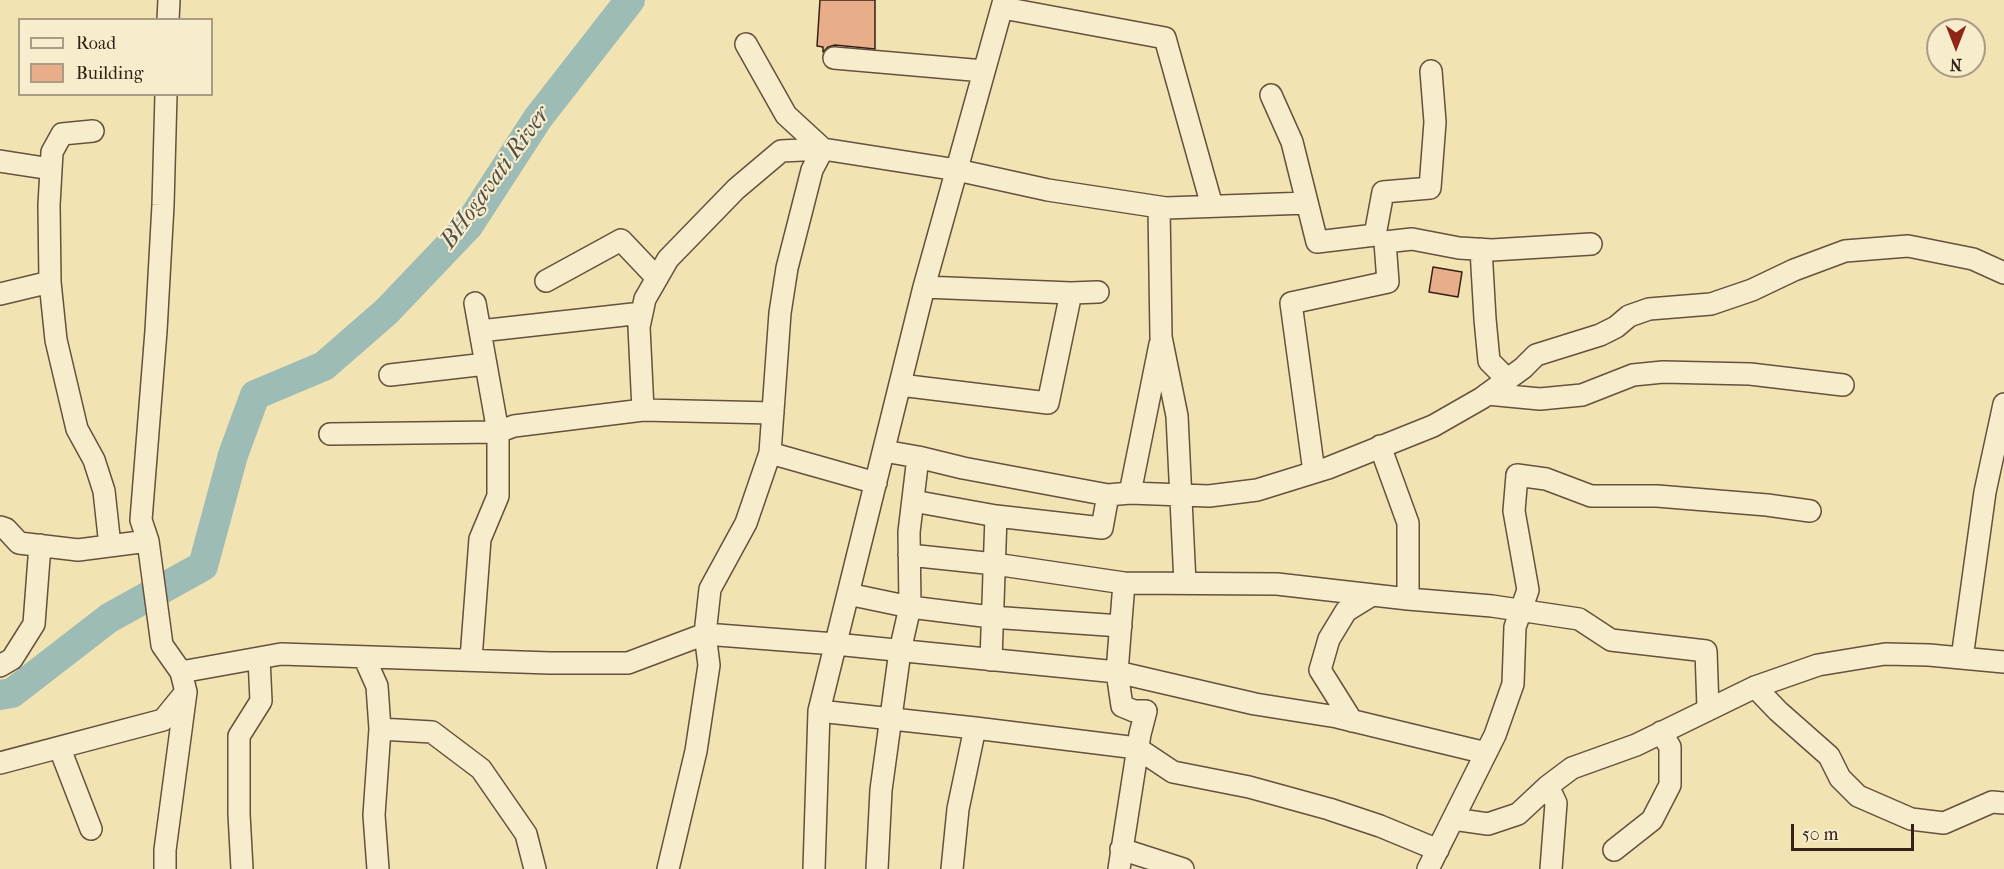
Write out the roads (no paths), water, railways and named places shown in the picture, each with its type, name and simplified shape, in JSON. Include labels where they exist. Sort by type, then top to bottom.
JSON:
[{"type":"street","points":[[168,18],[169,0]]},
{"type":"street","points":[[814,869],[819,711],[924,287],[1003,4],[1165,38],[1212,206]]},
{"type":"street","points":[[746,44],[786,115],[823,149]]},
{"type":"street","points":[[834,58],[984,71]]},
{"type":"street","points":[[1271,95],[1292,142],[1317,242],[1363,237],[1375,235],[1383,192],[1430,188],[1436,122],[1431,71]]},
{"type":"street","points":[[165,869],[165,850],[186,692],[181,672],[162,645],[150,550],[141,520],[164,205],[166,96]]},
{"type":"street","points":[[93,131],[62,134],[52,152],[50,282],[56,340],[77,429],[94,460],[104,491],[110,546]]},
{"type":"street","points":[[643,410],[639,327],[645,299],[668,259],[736,189],[782,152],[823,149],[957,170],[1048,190],[1159,207],[1307,203]]},
{"type":"street","points":[[668,869],[696,751],[709,665],[705,634],[710,589],[746,523],[770,453],[780,313],[787,268],[812,170],[823,149]]},
{"type":"street","points":[[0,160],[51,169]]},
{"type":"street","points":[[1159,207],[1161,337],[1177,416],[1185,583]]},
{"type":"street","points":[[1314,472],[1291,303],[1388,282],[1385,242],[1412,239],[1459,248],[1481,249],[1591,244]]},
{"type":"street","points":[[546,281],[621,240],[657,278]]},
{"type":"street","points":[[884,451],[1108,495],[1130,493],[1209,496],[1257,490],[1314,472],[1433,426],[1508,380],[1536,355],[1600,335],[1616,327],[1629,316],[1649,309],[1711,304],[1752,290],[1794,270],[1845,251],[1908,246],[1973,259],[2004,273]]},
{"type":"street","points":[[1481,249],[1489,361],[1508,380]]},
{"type":"street","points":[[0,294],[50,282]]},
{"type":"street","points":[[924,287],[1098,292]]},
{"type":"street","points":[[900,385],[1048,403],[1071,293]]},
{"type":"street","points":[[471,659],[480,539],[498,496],[498,432],[475,303]]},
{"type":"street","points":[[480,331],[642,313]]},
{"type":"street","points":[[1130,493],[1161,337]]},
{"type":"street","points":[[390,375],[486,364]]},
{"type":"street","points":[[1487,394],[1540,399],[1582,395],[1633,375],[1663,372],[1750,374],[1843,385]]},
{"type":"street","points":[[330,434],[498,432],[514,426],[643,410],[773,413]]},
{"type":"street","points":[[1962,658],[1996,478],[2003,412]]},
{"type":"street","points":[[1380,446],[1408,523],[1408,599]]},
{"type":"street","points":[[770,453],[876,483]]},
{"type":"street","points":[[877,869],[881,790],[900,651],[910,607],[909,555],[918,457]]},
{"type":"street","points":[[1428,869],[1495,735],[1513,684],[1515,627],[1528,590],[1514,511],[1517,475],[1546,479],[1591,496],[1657,496],[1810,511]]},
{"type":"street","points":[[913,501],[996,516],[1102,528],[1108,495]]},
{"type":"street","points":[[991,660],[996,516]]},
{"type":"street","points":[[0,527],[6,529],[20,543],[78,550],[110,546],[150,550]]},
{"type":"street","points":[[0,666],[12,658],[34,624],[40,545]]},
{"type":"street","points":[[909,555],[994,564],[1124,583],[1277,584],[1492,606],[1580,619],[1611,640],[1706,651],[1708,708]]},
{"type":"street","points":[[1124,583],[1118,672],[1122,706],[1134,711],[1146,711],[1137,748],[1120,859],[1183,869]]},
{"type":"street","points":[[848,594],[910,607],[991,617],[1121,626]]},
{"type":"street","points":[[1352,721],[1320,670],[1329,639],[1346,611],[1372,595]]},
{"type":"street","points":[[181,672],[281,654],[550,663],[628,663],[705,634],[835,644],[1118,672],[1255,704],[1352,721],[1486,753]]},
{"type":"street","points":[[1453,819],[1488,824],[1518,814],[1548,786],[1572,768],[1636,745],[1755,687],[1818,665],[1886,654],[1929,655],[2004,662]]},
{"type":"street","points":[[364,657],[377,686],[380,729],[374,815],[378,869]]},
{"type":"street","points":[[242,869],[239,736],[261,701],[259,658]]},
{"type":"street","points":[[1755,687],[1778,711],[1829,756],[1840,778],[1858,796],[1911,819],[1944,823],[1992,802],[2004,803]]},
{"type":"street","points":[[0,764],[163,720],[186,692]]},
{"type":"street","points":[[819,711],[1137,748],[1173,772],[1249,787],[1329,809],[1380,826],[1438,850]]},
{"type":"street","points":[[952,869],[958,810],[975,728]]},
{"type":"street","points":[[380,729],[432,732],[482,769],[526,834],[535,869]]},
{"type":"street","points":[[1614,850],[1652,820],[1670,785],[1670,747],[1662,732]]},
{"type":"street","points":[[60,749],[91,829]]},
{"type":"street","points":[[1548,786],[1556,803],[1551,869]]},
{"type":"waterway","name":"BHogavati River","points":[[0,695],[12,693],[109,618],[203,566],[233,455],[255,395],[324,366],[387,311],[468,226],[538,118],[630,0]]}]
